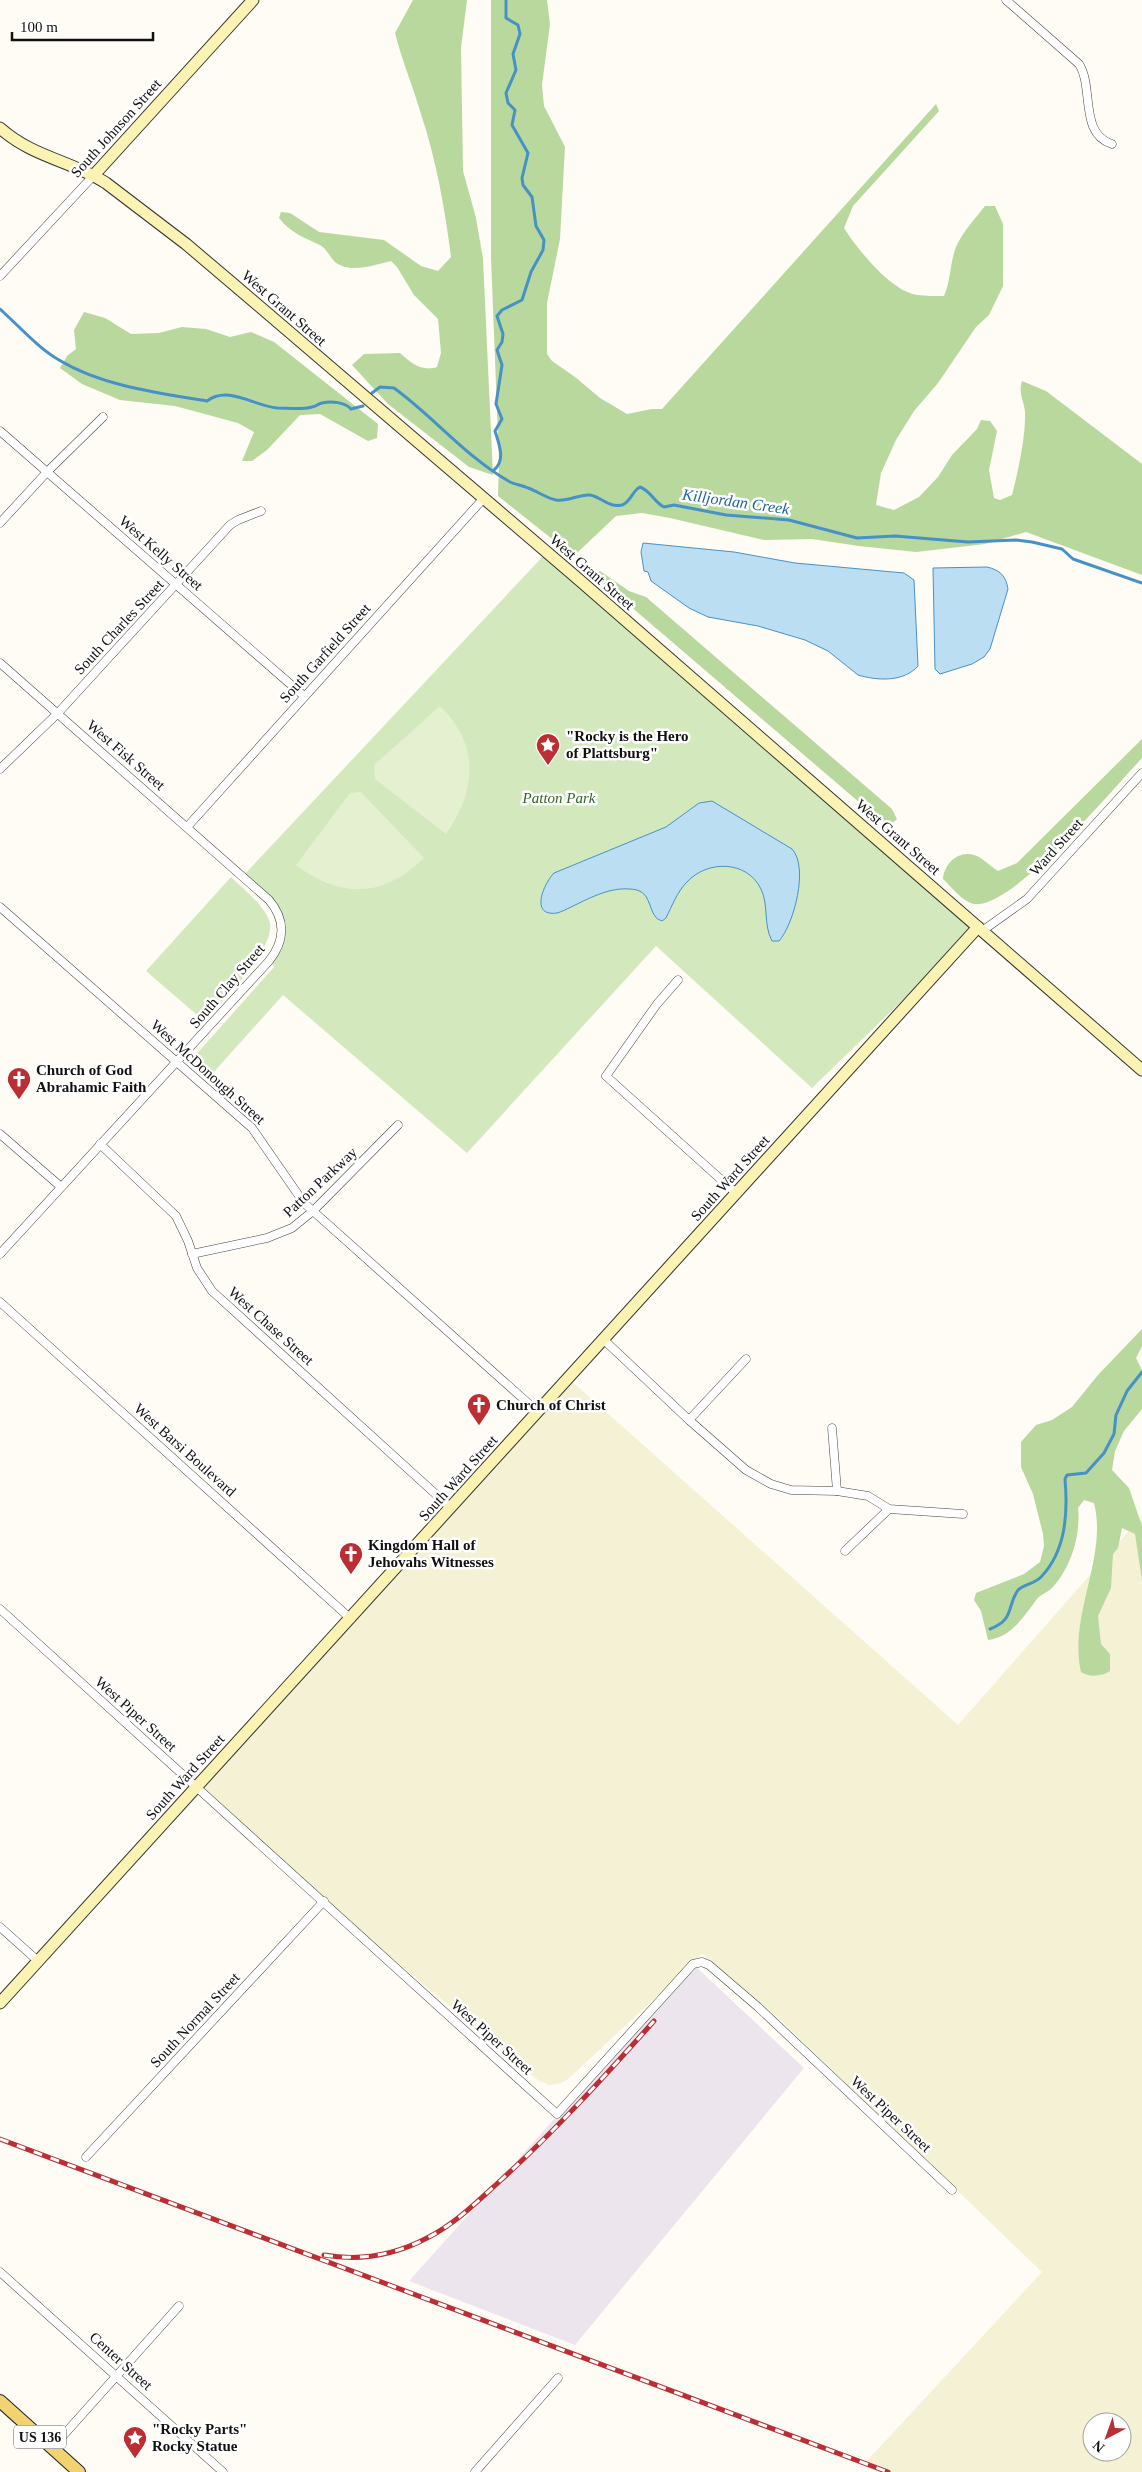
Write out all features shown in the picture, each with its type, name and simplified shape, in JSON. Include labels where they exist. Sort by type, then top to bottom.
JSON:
[{"type":"main road","name":"US 136","points":[[0,2401],[79,2472]]},
{"type":"street","name":"South Johnson Street","points":[[0,276],[253,0]]},
{"type":"street","points":[[1006,0],[1079,64],[1086,78],[1088,107],[1093,126],[1098,136],[1112,144]]},
{"type":"street","name":"West Grant Street","points":[[0,128],[28,149],[94,175],[192,249],[1142,1070]]},
{"type":"street","points":[[0,523],[47,472],[103,417]]},
{"type":"street","name":"West Kelly Street","points":[[0,431],[304,696]]},
{"type":"street","name":"South Garfield Street","points":[[188,826],[304,696],[443,546],[483,499]]},
{"type":"street","name":"South Charles Street","points":[[0,769],[58,713],[230,525],[261,511]]},
{"type":"street","name":"West Fisk Street","points":[[0,663],[234,868]]},
{"type":"street","name":"Ward Street","points":[[980,929],[1027,899],[1142,773]]},
{"type":"street","name":"South Clay Street","points":[[0,1254],[60,1186],[269,961],[280,944],[282,926],[280,915],[270,900],[234,868]]},
{"type":"street","name":"West McDonough Street","points":[[0,907],[252,1128],[280,1165],[297,1195],[312,1211],[538,1412]]},
{"type":"street","name":"South Ward Street","points":[[0,2003],[980,929]]},
{"type":"street","points":[[678,980],[648,1015],[606,1076],[737,1194]]},
{"type":"street","name":"Patton Parkway","points":[[192,1254],[280,1234],[292,1228],[312,1211],[398,1125]]},
{"type":"street","points":[[0,1134],[60,1186]]},
{"type":"street","name":"West Chase Street","points":[[100,1144],[176,1216],[203,1280],[212,1291],[451,1508]]},
{"type":"street","name":"West Barsi Boulevard","points":[[0,1302],[351,1618]]},
{"type":"street","points":[[604,1340],[689,1420],[746,1470],[770,1484],[791,1490],[836,1490],[868,1496],[889,1509],[963,1514]]},
{"type":"street","points":[[689,1420],[746,1359]]},
{"type":"street","points":[[832,1428],[836,1490]]},
{"type":"street","points":[[845,1551],[889,1509]]},
{"type":"street","name":"West Piper Street","points":[[0,1609],[557,2114],[693,1964],[702,1962],[709,1965],[758,2007],[952,2190]]},
{"type":"street","name":"South Normal Street","points":[[86,2157],[324,1901]]},
{"type":"street","points":[[0,1927],[38,1961]]},
{"type":"street","name":"Center Street","points":[[0,2272],[223,2472]]},
{"type":"street","points":[[52,2448],[179,2306]]},
{"type":"street","points":[[474,2472],[558,2378]]},
{"type":"shaded area","points":[[568,1378],[958,1725],[1142,1516],[1142,2472],[888,2472],[865,2463],[1042,2272],[776,2016],[702,1954],[567,2080],[549,2085],[538,2080],[324,1901],[196,1787]]},
{"type":"shaded area","points":[[693,1964],[804,2068],[575,2345],[409,2281]]},
{"type":"green space","points":[[413,0],[467,0],[461,48],[463,171],[476,218],[483,259],[493,475],[469,467],[388,404],[352,365],[364,354],[400,353],[422,367],[437,367],[441,353],[438,319],[414,295],[397,267],[391,261],[355,268],[341,266],[335,262],[322,246],[293,231],[279,218],[281,212],[290,213],[319,232],[384,240],[421,266],[438,271],[451,257],[436,166],[395,33]]},
{"type":"green space","points":[[491,0],[547,0],[550,24],[542,85],[544,106],[565,147],[560,239],[547,303],[547,354],[552,361],[600,398],[627,414],[662,409],[936,104],[939,111],[853,206],[844,228],[866,258],[897,286],[917,295],[944,296],[954,253],[959,241],[985,206],[995,206],[1003,224],[1003,286],[989,315],[976,327],[938,383],[914,411],[896,440],[881,473],[876,505],[894,510],[919,497],[938,477],[952,455],[977,429],[981,420],[990,421],[997,431],[989,470],[994,498],[1000,500],[1012,495],[1024,431],[1025,412],[1021,393],[1022,381],[1046,391],[1142,464],[1142,575],[1026,532],[985,544],[916,552],[812,539],[764,540],[642,513],[616,516],[578,552],[571,554],[498,496],[499,462],[491,257]]},
{"type":"green space","points":[[84,312],[105,318],[131,334],[159,333],[182,327],[206,329],[230,337],[251,332],[274,342],[378,424],[377,438],[368,441],[320,414],[300,415],[267,450],[252,461],[242,461],[254,432],[238,423],[175,406],[120,400],[82,384],[60,368],[67,356],[76,349],[74,330]]},
{"type":"green space","name":"Patton Park","points":[[547,552],[978,927],[812,1088],[656,946],[467,1153],[283,995],[212,1074],[193,1058],[274,967],[271,958],[275,953],[280,915],[243,876]]},
{"type":"green space","points":[[600,571],[629,591],[646,597],[892,809],[897,819],[888,827],[594,575]]},
{"type":"green space","points":[[440,706],[453,721],[462,736],[468,752],[470,768],[464,801],[446,834],[375,779],[374,765]]},
{"type":"green space","points":[[1142,739],[1142,758],[1065,841],[1041,865],[1017,884],[996,898],[974,904],[964,899],[943,879],[949,863],[957,856],[968,854],[977,856],[998,871],[1017,863]]},
{"type":"green space","points":[[361,792],[424,858],[409,871],[393,881],[377,887],[362,889],[345,888],[329,884],[296,865],[350,793]]},
{"type":"green space","points":[[231,877],[262,908],[269,920],[270,931],[266,944],[247,973],[204,1021],[146,971]]},
{"type":"green space","points":[[1142,1329],[1142,1346],[1136,1358],[1142,1370],[1142,1409],[1124,1431],[1115,1451],[1112,1470],[1129,1488],[1142,1526],[1142,1580],[1135,1534],[1122,1528],[1118,1548],[1113,1554],[1111,1588],[1098,1616],[1101,1644],[1110,1654],[1110,1671],[1092,1676],[1081,1672],[1078,1651],[1083,1608],[1096,1544],[1097,1523],[1094,1503],[1084,1500],[1078,1508],[1079,1518],[1076,1540],[1069,1561],[1059,1580],[1039,1597],[1022,1619],[1004,1635],[988,1640],[981,1611],[974,1600],[976,1593],[1024,1574],[1040,1562],[1044,1546],[1043,1534],[1033,1494],[1021,1467],[1021,1442],[1036,1425],[1052,1420],[1072,1407],[1098,1375]]},
{"type":"water","points":[[643,543],[734,552],[795,563],[904,573],[914,580],[918,666],[906,675],[890,679],[866,677],[858,675],[828,651],[805,640],[758,626],[708,617],[689,608],[651,581],[648,572],[644,571],[641,552]]},
{"type":"water","points":[[987,567],[1002,574],[1008,589],[990,649],[984,657],[972,664],[940,674],[935,669],[933,568]]},
{"type":"water","points":[[712,801],[792,849],[797,857],[799,869],[798,895],[790,922],[779,941],[772,941],[769,935],[765,902],[761,889],[755,879],[737,868],[726,866],[705,870],[695,875],[680,890],[666,918],[662,921],[654,915],[646,896],[642,892],[628,889],[603,893],[557,913],[548,913],[543,910],[541,898],[543,891],[554,873],[666,827],[699,803]]},
{"type":"waterway","points":[[494,470],[498,466],[501,457],[495,431],[502,419],[496,404],[502,365],[497,350],[502,342],[503,334],[497,316],[502,310],[522,300],[531,272],[543,250],[544,240],[536,226],[532,197],[523,185],[522,178],[528,153],[512,125],[515,110],[508,103],[506,93],[516,70],[513,54],[520,34],[518,25],[506,18],[506,0]]},
{"type":"waterway","name":"Killjordan Creek","points":[[0,309],[51,355],[76,369],[112,382],[207,401],[224,395],[232,396],[277,408],[313,407],[329,402],[342,403],[351,409],[363,406]]},
{"type":"waterway","name":"Killjordan Creek","points":[[372,393],[380,387],[394,388],[494,472],[510,482],[556,500],[590,495],[617,506],[625,504],[640,487],[664,507],[674,505],[726,515],[789,520],[857,538],[895,536],[968,542],[1016,540],[1032,542],[1062,549],[1073,559],[1142,583]]},
{"type":"waterway","points":[[990,1629],[1007,1617],[1018,1590],[1041,1577],[1049,1567],[1056,1555],[1064,1531],[1065,1479],[1067,1475],[1086,1473],[1104,1453],[1114,1434],[1116,1415],[1127,1391],[1142,1372]]},
{"type":"railway","points":[[324,2255],[364,2257],[402,2249],[415,2244],[457,2219],[561,2122],[654,2021]]},
{"type":"railway","points":[[0,2139],[888,2472]]},
{"type":"place","name":"\"Rocky is the Hero of Plattsburg\"","points":[[548,766]]},
{"type":"place","name":"Church of God Abrahamic Faith","points":[[19,1100]]},
{"type":"place","name":"Church of Christ","points":[[479,1426]]},
{"type":"place","name":"Kingdom Hall of Jehovahs Witnesses","points":[[351,1575]]},
{"type":"place","name":"\"Rocky Parts\" Rocky Statue","points":[[135,2459]]}]
